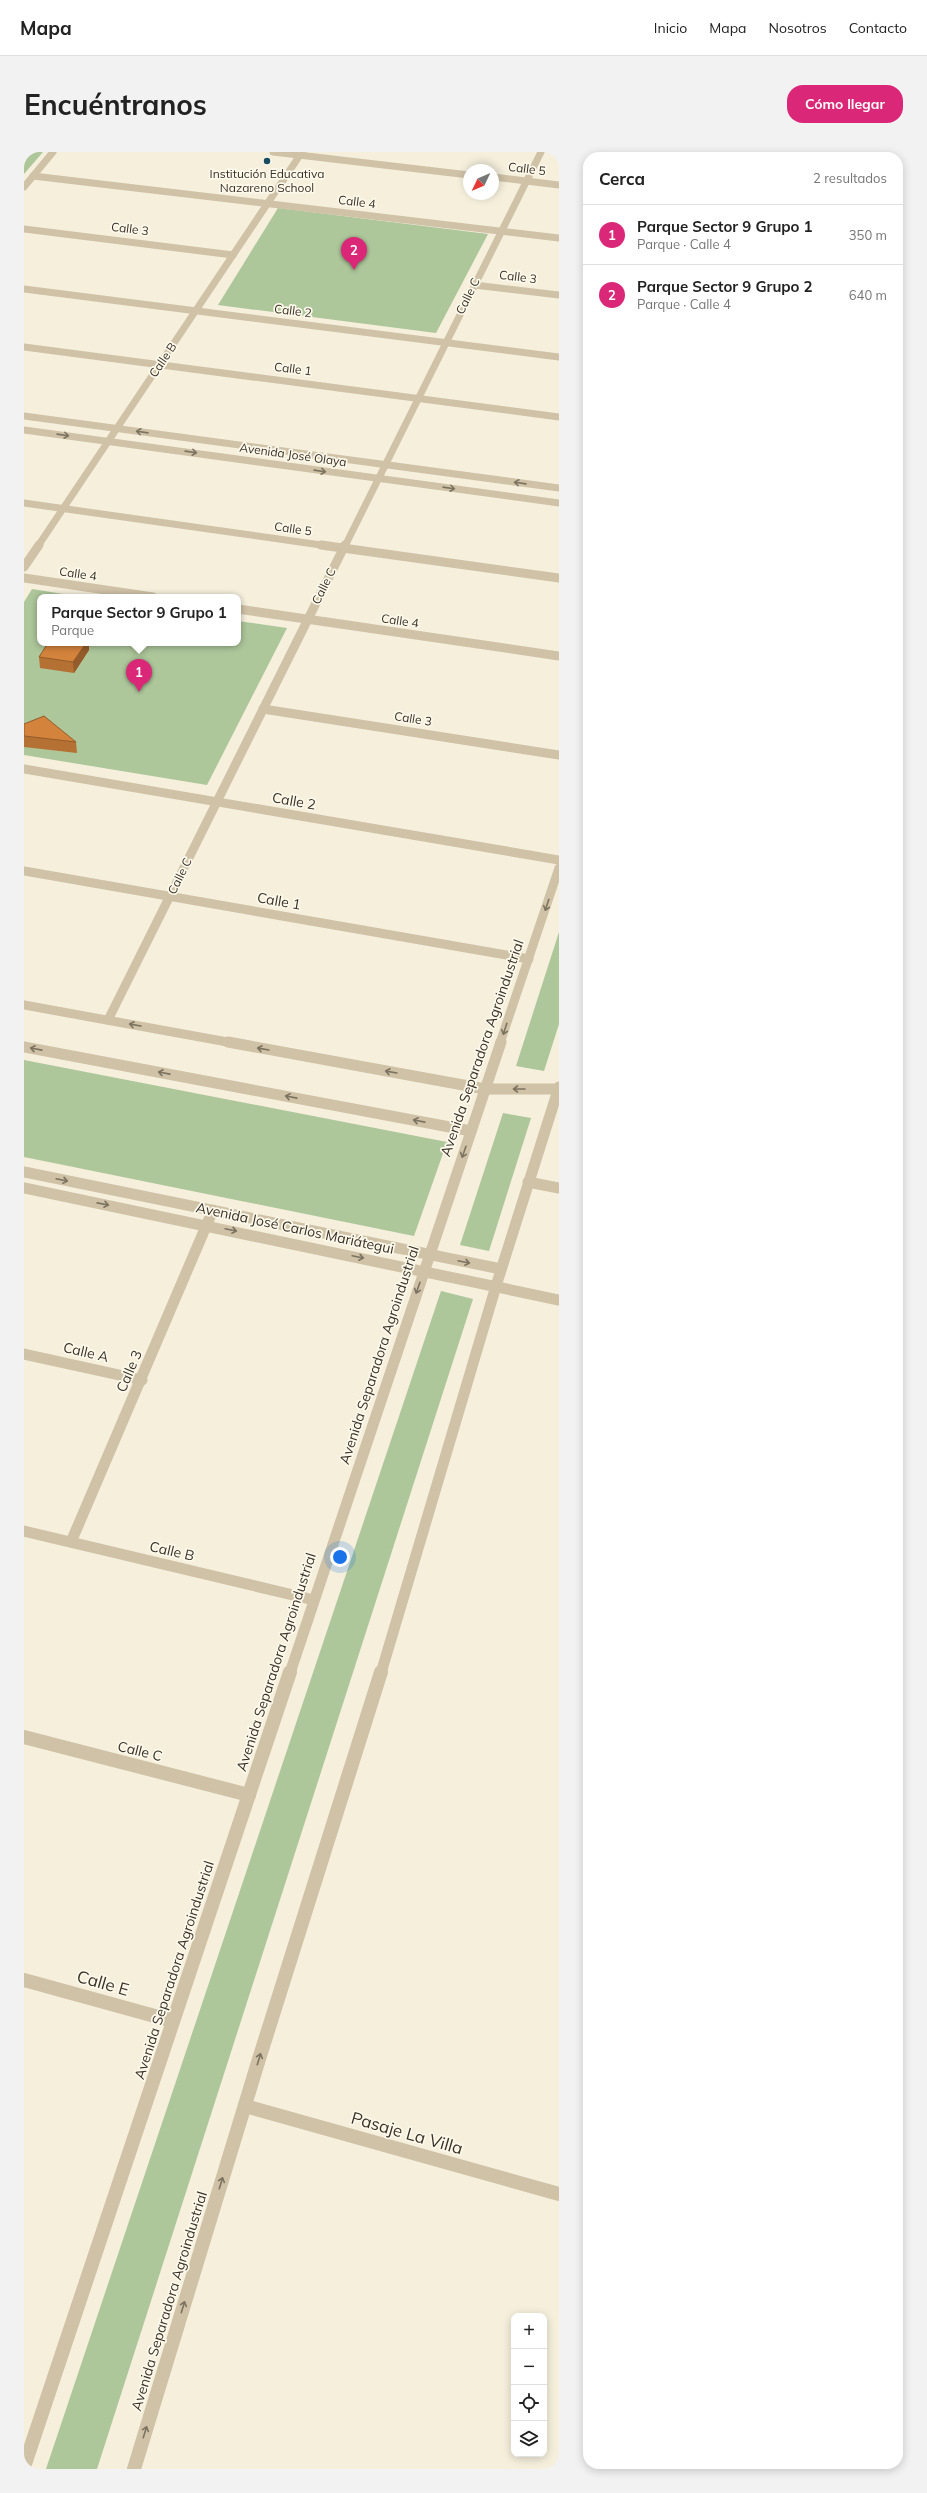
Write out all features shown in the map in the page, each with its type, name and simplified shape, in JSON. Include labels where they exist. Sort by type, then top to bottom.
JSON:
[{"type":"street","points":[[24,187],[53,152]]},
{"type":"street","points":[[273,152],[463,173]]},
{"type":"street","name":"Calle C","points":[[108,1020],[500,231],[541,152]]},
{"type":"street","name":"Calle B","points":[[24,567],[300,154]]},
{"type":"street","name":"Calle 4","points":[[33,176],[559,238]]},
{"type":"street","name":"Calle 5","points":[[499,178],[559,185]]},
{"type":"street","name":"Calle 3","points":[[24,229],[233,254]]},
{"type":"street","name":"Calle 3","points":[[474,285],[559,295]]},
{"type":"street","name":"Calle 2","points":[[24,288],[559,357]]},
{"type":"street","name":"Calle 1","points":[[24,347],[559,417]]},
{"type":"street","name":"Avenida José Olaya","points":[[24,416],[559,488]]},
{"type":"street","name":"Avenida José Olaya","points":[[24,430],[559,503]]},
{"type":"street","name":"Calle 5","points":[[24,503],[559,578]]},
{"type":"street","name":"Calle 4","points":[[24,578],[133,594]]},
{"type":"street","name":"Calle 4","points":[[241,609],[559,656]]},
{"type":"street","name":"Calle 3","points":[[263,709],[559,755]]},
{"type":"street","name":"Calle 2","points":[[24,769],[559,860]]},
{"type":"street","name":"Avenida Separadora Agroindustrial","points":[[24,2466],[559,868]]},
{"type":"street","name":"Calle 1","points":[[24,871],[528,959]]},
{"type":"street","points":[[24,1005],[485,1089],[559,1088]]},
{"type":"street","points":[[24,1047],[471,1131]]},
{"type":"street","name":"Avenida Separadora Agroindustrial","points":[[134,2469],[245,2106],[389,1646],[528,1182],[559,1088]]},
{"type":"street","name":"Avenida José Carlos Mariátegui","points":[[24,1172],[502,1269]]},
{"type":"street","points":[[528,1182],[559,1188]]},
{"type":"street","name":"Avenida José Carlos Mariátegui","points":[[24,1188],[207,1225],[559,1300]]},
{"type":"street","name":"Calle 3","points":[[71,1542],[142,1380],[213,1210]]},
{"type":"street","name":"Calle A","points":[[24,1354],[142,1380]]},
{"type":"street","name":"Calle B","points":[[24,1531],[314,1600]]},
{"type":"street","name":"Calle C","points":[[24,1737],[249,1795]]},
{"type":"street","name":"Calle E","points":[[24,1980],[173,2021]]},
{"type":"street","name":"Pasaje La Villa","points":[[245,2106],[559,2194]]},
{"type":"green space","points":[[24,152],[43,152],[24,174]]},
{"type":"green space","points":[[278,208],[488,234],[436,333],[218,305]]},
{"type":"green space","points":[[32,589],[63,594],[37,594],[37,646],[241,646],[241,621],[287,628],[207,785],[24,755],[24,602]]},
{"type":"green space","points":[[559,932],[559,1024],[544,1071],[516,1066]]},
{"type":"green space","points":[[24,1060],[447,1142],[414,1236],[24,1157]]},
{"type":"green space","points":[[503,1113],[531,1118],[489,1251],[460,1245]]},
{"type":"green space","points":[[441,1291],[473,1299],[97,2469],[46,2469]]},
{"type":"building","points":[[46,646],[84,646],[73,662],[39,657]]},
{"type":"building","points":[[44,716],[76,742],[24,736],[24,724]]},
{"type":"place","name":"Institución Educativa Nazareno School","points":[[267,161]]},
{"type":"place","name":"Parque Sector 9 Grupo 2","points":[[354,270]]},
{"type":"place","name":"Parque Sector 9 Grupo 1","points":[[139,692]]}]
